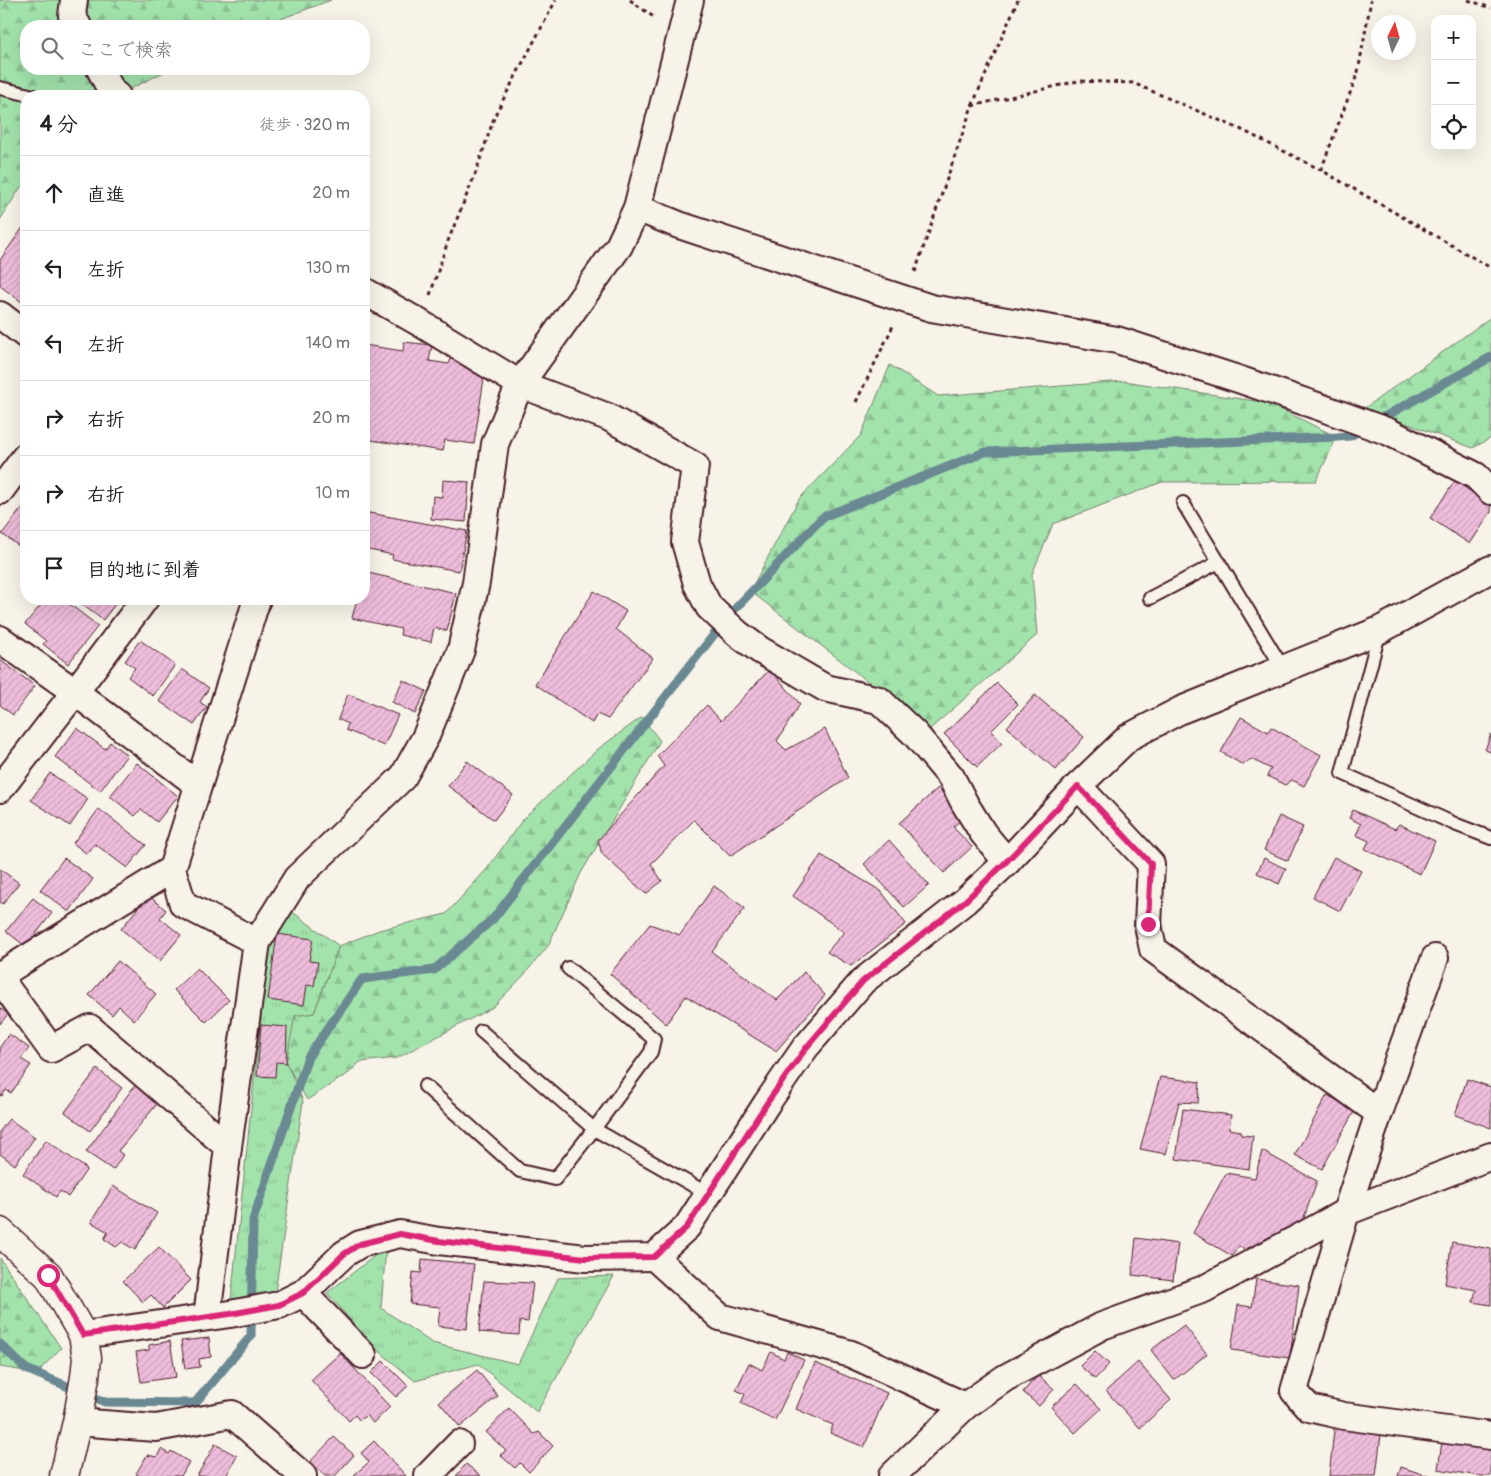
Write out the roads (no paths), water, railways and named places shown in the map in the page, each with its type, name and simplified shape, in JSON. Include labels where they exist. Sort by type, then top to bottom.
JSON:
[{"type":"street","points":[[74,0],[72,16],[74,20]]},
{"type":"street","points":[[219,1315],[228,1147],[257,942],[297,878],[402,777],[426,736],[460,650],[476,583],[495,444],[520,384],[619,246],[637,208],[690,0]]},
{"type":"street","points":[[103,75],[109,90]]},
{"type":"street","points":[[637,208],[679,225],[931,308],[1117,340],[1320,407],[1389,432],[1476,476],[1491,491]]},
{"type":"street","points":[[370,294],[520,384],[608,417],[695,466],[685,542],[697,584],[709,607],[738,634],[760,650],[825,688],[879,700],[915,734],[951,777],[984,834],[1006,862]]},
{"type":"street","points":[[0,315],[20,330]]},
{"type":"street","points":[[0,492],[20,464]]},
{"type":"street","points":[[83,1335],[279,1305],[303,1293],[344,1254],[360,1244],[400,1234],[439,1241],[585,1258],[654,1257],[687,1227],[767,1103],[806,1048],[863,981],[965,901],[1006,862],[1078,786],[1128,737],[1181,710],[1380,630],[1491,569]]},
{"type":"street","points":[[0,788],[140,605]]},
{"type":"street","points":[[255,605],[172,869],[183,904],[257,942]]},
{"type":"street","points":[[0,639],[75,692],[198,785]]},
{"type":"street","points":[[1078,786],[1151,864],[1148,924],[1153,949],[1379,1113]]},
{"type":"street","points":[[0,975],[172,869]]},
{"type":"street","points":[[1436,958],[1379,1113],[1346,1212],[1294,1391],[1309,1408],[1344,1416],[1491,1436]]},
{"type":"street","points":[[0,979],[51,1049],[90,1028],[228,1147]]},
{"type":"street","points":[[896,1475],[965,1406],[1005,1378],[1102,1326],[1204,1289],[1346,1212],[1491,1156]]},
{"type":"street","points":[[0,1232],[48,1275],[83,1335],[87,1358],[77,1422],[64,1476]]},
{"type":"street","points":[[654,1257],[720,1317],[851,1354],[965,1406]]},
{"type":"street","points":[[303,1293],[363,1355]]},
{"type":"street","points":[[77,1422],[156,1428],[232,1414],[303,1476]]},
{"type":"street","points":[[428,1476],[459,1444]]},
{"type":"lane","points":[[0,88],[20,93]]},
{"type":"lane","points":[[1183,504],[1284,670]]},
{"type":"lane","points":[[1150,598],[1219,562]]},
{"type":"lane","points":[[1380,630],[1342,773],[1457,825],[1491,838]]},
{"type":"lane","points":[[425,1086],[520,1171],[554,1179],[651,1052],[654,1039],[568,968]]},
{"type":"lane","points":[[482,1031],[594,1129],[708,1194]]},
{"type":"waterway","points":[[1375,422],[1491,357]]},
{"type":"waterway","points":[[0,1344],[26,1369],[105,1402],[195,1403],[251,1336],[253,1220],[308,1057],[362,979],[434,970],[493,919],[730,614],[823,517],[985,452],[1337,437],[1350,436],[1364,428]]}]
